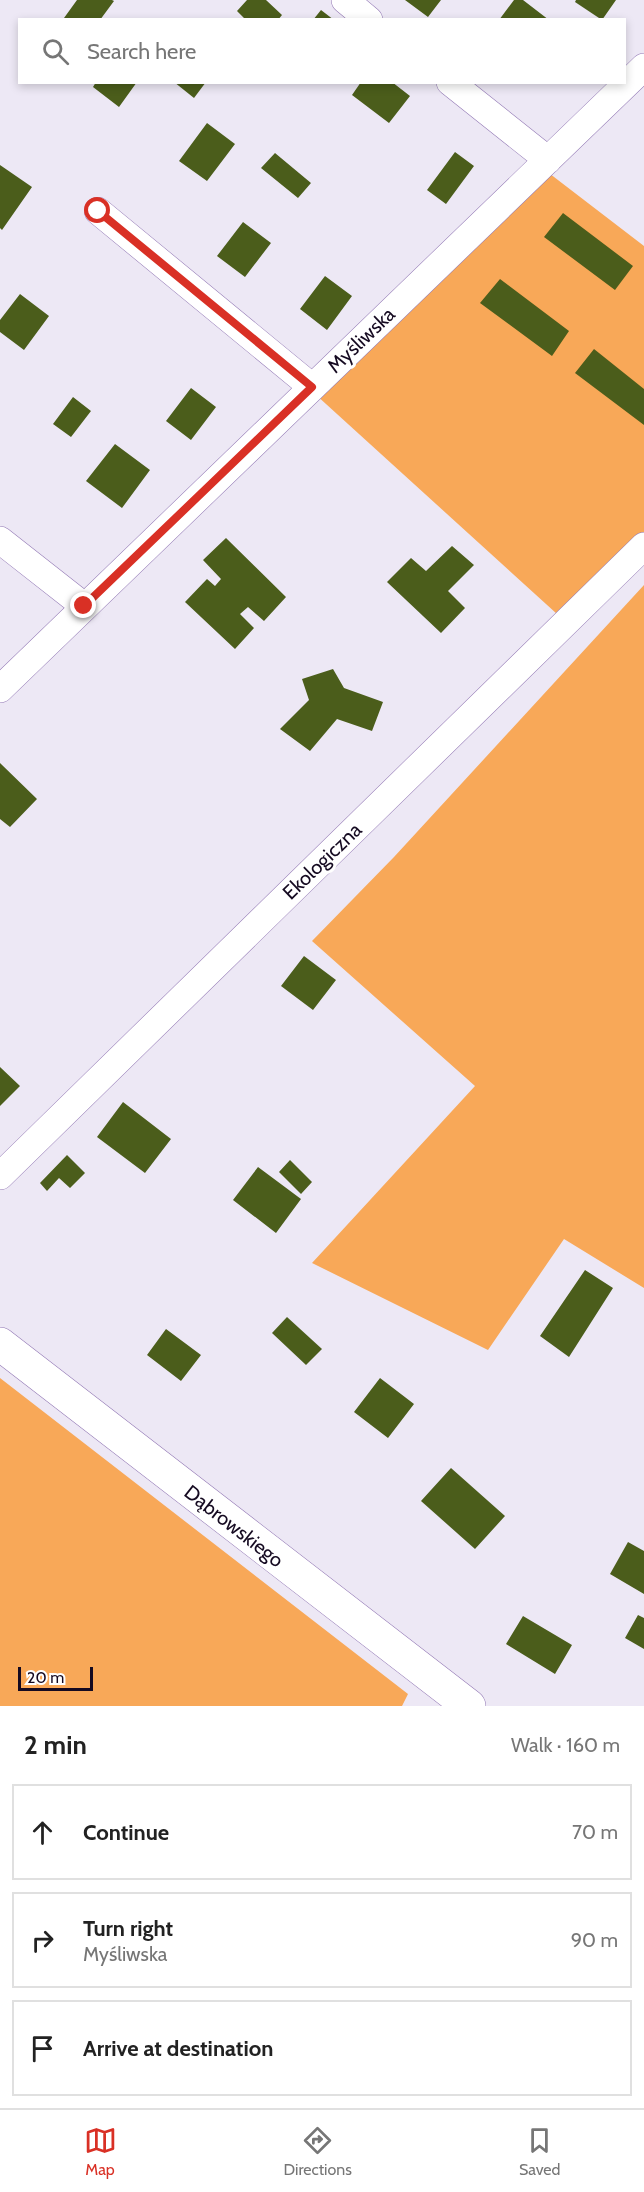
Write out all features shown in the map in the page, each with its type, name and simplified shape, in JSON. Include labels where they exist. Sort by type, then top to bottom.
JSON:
[{"type":"street","points":[[345,0],[367,18]]},
{"type":"street","name":"Myśliwska","points":[[0,689],[548,160],[640,79]]},
{"type":"street","points":[[453,84],[548,160]]},
{"type":"street","points":[[98,211],[312,387]]},
{"type":"street","points":[[0,540],[84,606]]},
{"type":"street","name":"Ekologiczna","points":[[0,1176],[644,546]]},
{"type":"street","name":"Dąbrowskiego","points":[[0,1344],[469,1706]]},
{"type":"shaded area","points":[[541,167],[644,246],[644,535],[557,614],[315,394]]},
{"type":"shaded area","points":[[644,585],[644,1288],[564,1239],[488,1350],[312,1263],[475,1086],[312,941],[394,857]]},
{"type":"shaded area","points":[[0,1378],[408,1694],[402,1706],[0,1706]]},
{"type":"building","points":[[77,0],[114,1],[101,18],[64,18]]},
{"type":"building","points":[[247,0],[266,0],[282,15],[280,18],[244,18],[237,11]]},
{"type":"building","points":[[405,0],[441,0],[428,17]]},
{"type":"building","points":[[514,0],[523,0],[546,18],[500,18]]},
{"type":"building","points":[[576,0],[616,0],[603,18],[599,18],[575,2]]},
{"type":"building","points":[[321,10],[331,18],[315,18]]},
{"type":"building","points":[[95,84],[136,84],[119,107],[93,87]]},
{"type":"building","points":[[176,84],[204,84],[194,98]]},
{"type":"building","points":[[360,84],[395,84],[410,96],[389,123],[352,95]]},
{"type":"building","points":[[207,123],[235,144],[207,181],[179,161]]},
{"type":"building","points":[[455,152],[474,166],[446,204],[427,190]]},
{"type":"building","points":[[275,153],[311,183],[298,198],[261,168]]},
{"type":"building","points":[[0,165],[32,187],[2,230],[0,228]]},
{"type":"building","points":[[563,213],[633,266],[615,290],[544,237]]},
{"type":"building","points":[[243,222],[271,243],[245,277],[217,256]]},
{"type":"building","points":[[325,276],[352,296],[327,330],[300,309]]},
{"type":"building","points":[[500,279],[569,331],[552,356],[480,303]]},
{"type":"building","points":[[20,294],[49,316],[24,350],[0,332],[0,320]]},
{"type":"building","points":[[594,349],[644,389],[644,425],[575,373]]},
{"type":"building","points":[[191,388],[216,407],[191,440],[166,421]]},
{"type":"building","points":[[73,397],[91,411],[71,437],[53,424]]},
{"type":"building","points":[[115,444],[150,470],[122,508],[86,481]]},
{"type":"building","points":[[226,538],[286,597],[264,621],[248,607],[240,614],[254,628],[235,649],[185,602],[207,579],[215,586],[221,579],[203,560]]},
{"type":"building","points":[[452,546],[474,565],[448,591],[465,608],[441,633],[387,582],[411,558],[426,571]]},
{"type":"building","points":[[333,669],[344,688],[383,702],[372,731],[337,719],[310,751],[280,729],[309,700],[302,679]]},
{"type":"building","points":[[0,763],[37,799],[10,827],[0,819]]},
{"type":"building","points":[[304,956],[336,980],[313,1010],[281,986]]},
{"type":"building","points":[[0,1067],[20,1086],[0,1106]]},
{"type":"building","points":[[123,1102],[171,1139],[145,1173],[97,1137]]},
{"type":"building","points":[[67,1155],[85,1173],[70,1188],[59,1178],[47,1191],[40,1183]]},
{"type":"building","points":[[290,1160],[312,1182],[301,1194],[279,1172]]},
{"type":"building","points":[[258,1167],[301,1199],[276,1233],[233,1200]]},
{"type":"building","points":[[585,1270],[613,1288],[569,1357],[540,1336]]},
{"type":"building","points":[[287,1317],[322,1349],[306,1365],[272,1333]]},
{"type":"building","points":[[166,1329],[201,1355],[181,1381],[147,1355]]},
{"type":"building","points":[[380,1378],[414,1404],[388,1438],[354,1412]]},
{"type":"building","points":[[451,1468],[505,1516],[475,1549],[421,1501]]},
{"type":"building","points":[[628,1542],[644,1551],[644,1594],[610,1574]]},
{"type":"building","points":[[638,1615],[644,1618],[644,1649],[625,1638]]},
{"type":"building","points":[[523,1616],[572,1645],[555,1674],[506,1644]]},
{"type":"route","points":[[84,606],[312,387],[98,211]]}]
